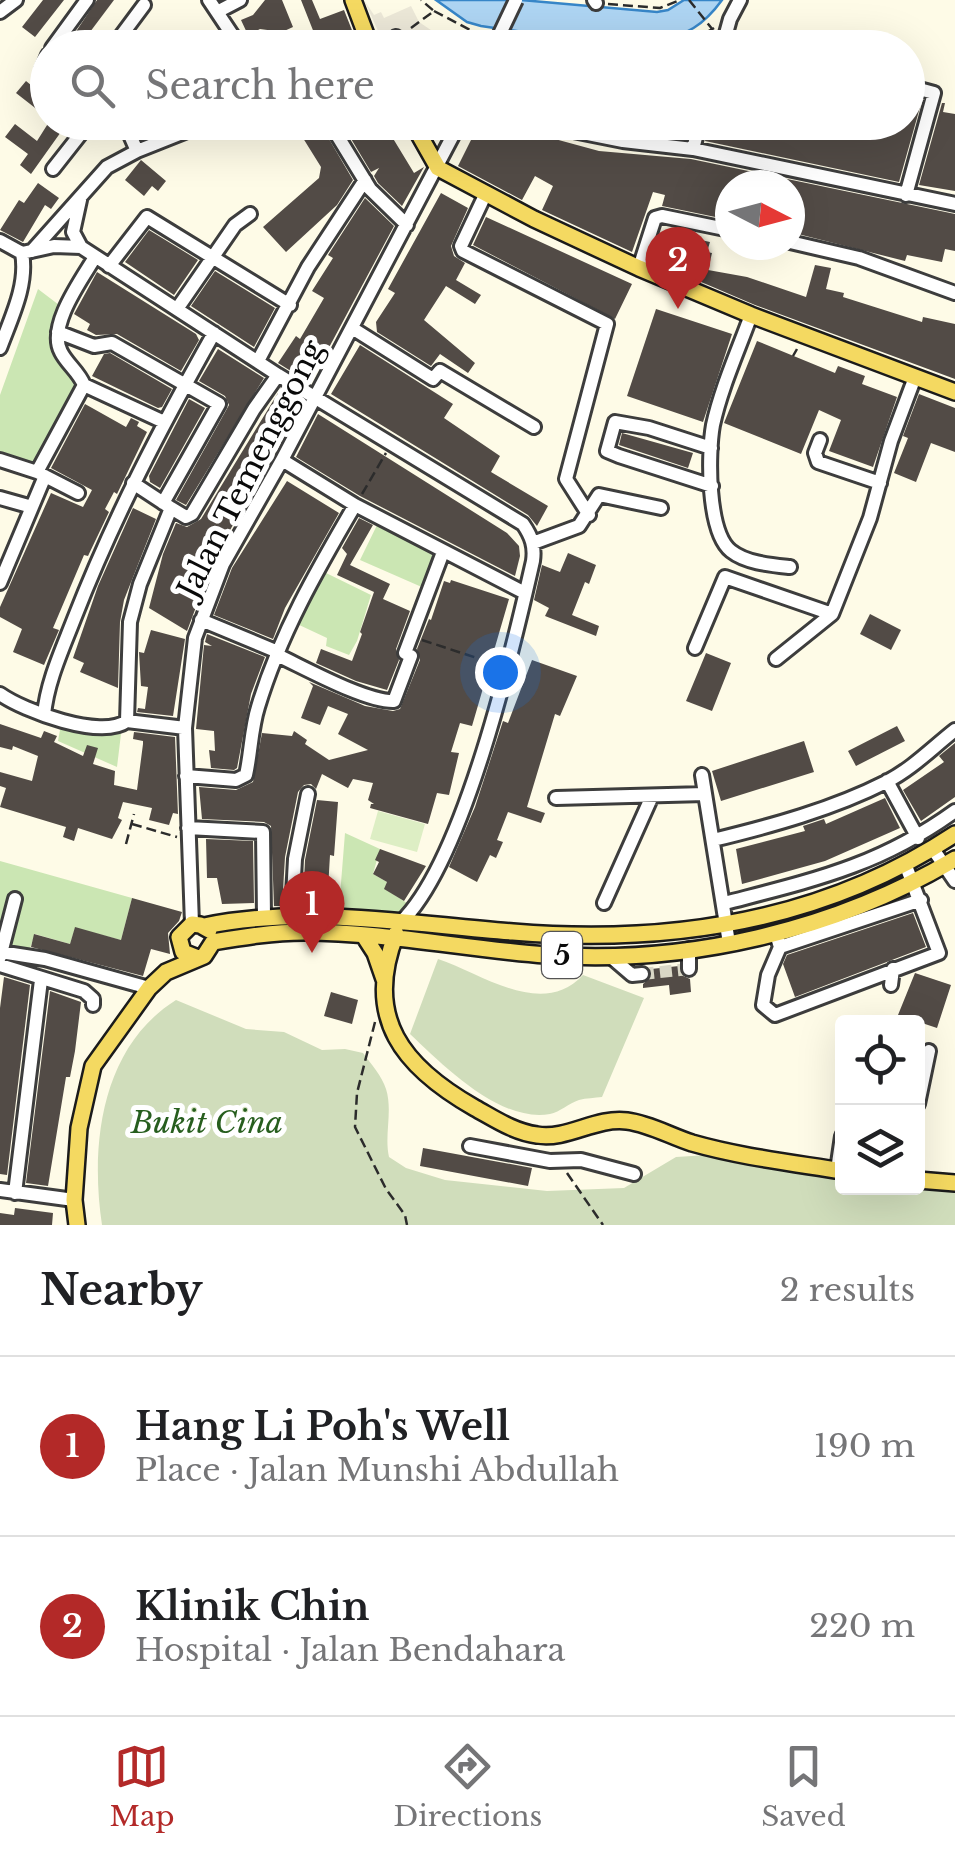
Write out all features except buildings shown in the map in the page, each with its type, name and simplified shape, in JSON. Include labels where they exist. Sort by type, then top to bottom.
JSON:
[{"type":"main road","points":[[353,0],[364,30]]},
{"type":"main road","points":[[422,140],[438,168],[639,268],[955,392]]},
{"type":"main road","name":"5","points":[[198,925],[292,915],[620,937],[727,923],[808,904],[906,866],[955,834]]},
{"type":"main road","name":"5","points":[[213,942],[292,932],[547,955],[611,957],[778,941],[914,883],[950,862]]},
{"type":"main road","points":[[384,978],[401,922]]},
{"type":"main road","points":[[77,1225],[74,1200],[79,1128],[93,1066],[149,988],[166,972],[209,952],[213,942],[198,925],[184,929],[166,972]]},
{"type":"main road","points":[[364,936],[384,978],[387,1022],[393,1036],[416,1065],[448,1091],[513,1129],[548,1136],[596,1123],[624,1121],[644,1124],[692,1142],[835,1169]]},
{"type":"main road","points":[[179,941],[183,952],[198,958]]},
{"type":"main road","points":[[925,1181],[955,1183]]},
{"type":"street","points":[[0,12],[16,0]]},
{"type":"street","points":[[65,30],[87,0]]},
{"type":"street","points":[[228,30],[213,6],[240,0]]},
{"type":"street","points":[[501,30],[516,0]]},
{"type":"street","points":[[724,30],[740,0]]},
{"type":"street","points":[[126,30],[144,6]]},
{"type":"street","points":[[925,91],[934,93],[925,126]]},
{"type":"street","points":[[53,169],[76,140]]},
{"type":"street","points":[[134,140],[136,151]]},
{"type":"street","points":[[0,348],[20,290],[26,253],[106,167],[164,140]]},
{"type":"street","points":[[339,140],[376,196],[408,225]]},
{"type":"street","name":"Jalan Temenggong","points":[[198,925],[183,832],[184,728],[189,670],[201,620],[223,564],[452,140]]},
{"type":"street","points":[[618,140],[693,149],[955,204]]},
{"type":"street","points":[[693,149],[695,140]]},
{"type":"street","points":[[906,195],[921,140]]},
{"type":"street","points":[[258,362],[308,266],[364,180]]},
{"type":"street","points":[[80,248],[73,232],[74,218],[88,184]]},
{"type":"street","points":[[486,193],[462,250],[607,324],[566,479],[589,515]]},
{"type":"street","points":[[177,309],[235,225],[250,214]]},
{"type":"street","points":[[639,268],[654,218],[662,216],[715,227]]},
{"type":"street","points":[[109,266],[147,217],[290,305]]},
{"type":"street","points":[[0,241],[15,252],[26,253],[54,246],[80,248],[278,375],[524,524],[534,552],[507,668],[458,818],[420,900],[401,922]]},
{"type":"street","points":[[805,245],[859,258],[955,293]]},
{"type":"street","points":[[95,257],[66,306],[58,332],[62,355],[80,374],[84,385],[164,422]]},
{"type":"street","points":[[751,315],[714,424],[712,486],[721,539],[732,552],[750,560],[790,567]]},
{"type":"street","points":[[352,328],[433,379],[440,371],[534,427]]},
{"type":"street","points":[[58,332],[94,346],[112,343],[219,404],[167,506],[130,622],[128,721]]},
{"type":"street","points":[[44,715],[55,670],[106,537],[214,333]]},
{"type":"street","points":[[133,484],[186,516],[192,514],[278,375]]},
{"type":"street","points":[[776,659],[832,614],[870,518],[915,377]]},
{"type":"street","points":[[0,582],[32,507],[41,474],[84,385]]},
{"type":"street","points":[[711,448],[616,422],[607,451],[712,486]]},
{"type":"street","points":[[820,440],[815,453],[818,462],[880,483]]},
{"type":"street","points":[[0,460],[41,474],[78,493]]},
{"type":"street","points":[[282,460],[356,505],[526,594]]},
{"type":"street","points":[[533,542],[579,526],[599,495],[662,508]]},
{"type":"street","points":[[0,498],[32,507]]},
{"type":"street","points":[[186,776],[236,780],[246,775],[258,707],[292,616],[356,505]]},
{"type":"street","points":[[201,620],[323,678],[391,703],[411,656],[405,653],[442,552]]},
{"type":"street","points":[[695,648],[724,577],[832,614]]},
{"type":"street","points":[[0,694],[44,715],[82,724],[111,727],[128,721],[184,728]]},
{"type":"street","points":[[713,840],[786,819],[888,781],[955,730]]},
{"type":"street","points":[[702,775],[730,943]]},
{"type":"street","points":[[888,781],[918,838]]},
{"type":"street","points":[[292,915],[296,859],[308,794]]},
{"type":"street","points":[[556,798],[705,794]]},
{"type":"street","points":[[604,903],[652,796]]},
{"type":"street","points":[[724,903],[842,873],[918,838],[955,811]]},
{"type":"street","points":[[183,832],[262,832],[264,917]]},
{"type":"street","points":[[932,849],[950,862],[955,881]]},
{"type":"street","points":[[906,866],[921,900],[939,953],[775,1015],[767,1012],[763,1005],[778,941],[921,900]]},
{"type":"street","points":[[0,957],[15,899]]},
{"type":"street","points":[[689,950],[689,969]]},
{"type":"street","points":[[0,957],[41,980],[84,991],[93,999],[93,1005]]},
{"type":"street","points":[[0,957],[45,958],[149,988]]},
{"type":"street","points":[[611,957],[632,975],[642,974]]},
{"type":"street","points":[[891,985],[893,969]]},
{"type":"street","points":[[15,1193],[41,980]]},
{"type":"street","points":[[925,1070],[929,1051]]},
{"type":"street","points":[[548,1136],[554,1161]]},
{"type":"street","points":[[470,1146],[554,1161],[581,1160],[634,1174]]},
{"type":"street","points":[[0,1190],[74,1200]]},
{"type":"path","points":[[421,0],[470,30]]},
{"type":"path","points":[[595,1],[660,8],[680,0]]},
{"type":"path","points":[[689,0],[714,30]]},
{"type":"path","points":[[410,28],[434,11]]},
{"type":"path","points":[[720,16],[720,30]]},
{"type":"path","points":[[793,356],[796,349]]},
{"type":"path","points":[[356,505],[392,443]]},
{"type":"path","points":[[411,636],[507,668]]},
{"type":"path","points":[[126,844],[134,814]]},
{"type":"path","points":[[132,824],[183,832]]},
{"type":"path","points":[[376,1021],[357,1093],[356,1127],[407,1225]]},
{"type":"path","points":[[554,1161],[603,1225]]},
{"type":"green space","points":[[38,289],[63,308],[57,350],[76,385],[35,466],[0,455],[0,395]]},
{"type":"green space","points":[[378,523],[435,554],[424,588],[360,560]]},
{"type":"green space","points":[[324,572],[371,595],[349,655],[326,646],[327,638],[295,623]]},
{"type":"green space","points":[[64,728],[121,734],[117,767],[58,741]]},
{"type":"green space","points":[[378,811],[425,824],[417,852],[370,839]]},
{"type":"green space","points":[[345,833],[380,849],[373,874],[387,882],[385,889],[407,903],[400,913],[339,908]]},
{"type":"green space","points":[[0,861],[132,898],[121,940],[75,928],[70,944],[35,934],[29,951],[9,946],[0,933]]},
{"type":"green space","points":[[438,959],[531,993],[567,988],[583,975],[644,998],[602,1097],[579,1100],[550,1114],[531,1114],[493,1101],[456,1076],[410,1034]]},
{"type":"green space","name":"Bukit Cina","points":[[176,1000],[246,1029],[284,1032],[322,1050],[363,1053],[386,1089],[389,1157],[406,1168],[445,1180],[547,1191],[624,1188],[676,1157],[708,1155],[835,1178],[835,1195],[955,1191],[955,1225],[102,1225],[98,1163],[106,1100],[131,1044],[151,1020]]},
{"type":"shaded area","points":[[364,0],[374,15],[381,12],[384,18],[411,6],[419,22],[431,30],[378,30]]},
{"type":"water","points":[[436,0],[521,0],[657,12],[684,0],[722,0],[690,30],[509,30],[467,22]]},
{"type":"tunnel","points":[[642,974],[689,969]]},
{"type":"place","name":"Klinik Chin","points":[[678,309]]},
{"type":"place","name":"Hang Li Poh's Well","points":[[312,953]]}]
